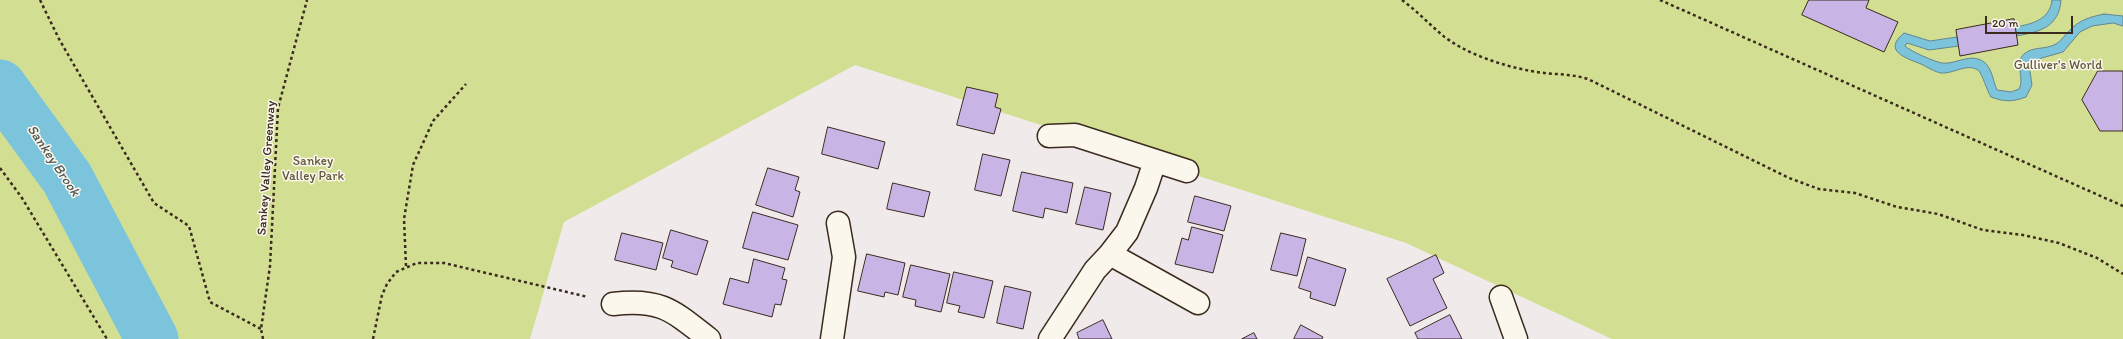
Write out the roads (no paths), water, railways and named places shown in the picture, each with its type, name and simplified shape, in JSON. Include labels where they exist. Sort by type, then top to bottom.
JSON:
[{"type":"street","points":[[1049,136],[1075,135],[1187,172]]},
{"type":"street","points":[[1050,339],[1096,270],[1128,232],[1155,161]]},
{"type":"street","points":[[832,339],[844,257],[838,223]]},
{"type":"street","points":[[1110,254],[1198,303]]},
{"type":"street","points":[[1501,297],[1516,339]]},
{"type":"street","points":[[613,304],[639,302],[658,306],[672,312],[709,339]]},
{"type":"water","points":[[2052,0],[2061,0],[2056,16],[2047,27],[2016,36],[2015,27],[2034,22],[2044,17],[2051,7]]},
{"type":"water","points":[[2104,14],[2123,16],[2123,26],[2113,23],[2092,26],[2080,32],[2063,52],[2031,61],[2029,65],[2032,85],[2026,97],[2012,101],[2005,101],[1991,97],[1981,75],[1978,70],[1974,68],[1965,68],[1946,73],[1934,71],[1903,56],[1896,49],[1895,45],[1904,33],[1930,41],[1957,37],[1959,46],[1929,50],[1907,43],[1905,46],[1912,51],[1942,63],[1968,58],[1979,59],[1989,68],[1997,90],[2011,92],[2019,89],[2021,85],[2020,62],[2024,54],[2031,50],[2056,44],[2073,27],[2081,22]]},
{"type":"waterway","name":"Sankey Brook","points":[[0,86],[67,178],[152,339]]},
{"type":"park label","name":"Gulliver's World","points":[[2058,66]]},
{"type":"park label","name":"Sankey Valley Park","points":[[313,170]]}]
